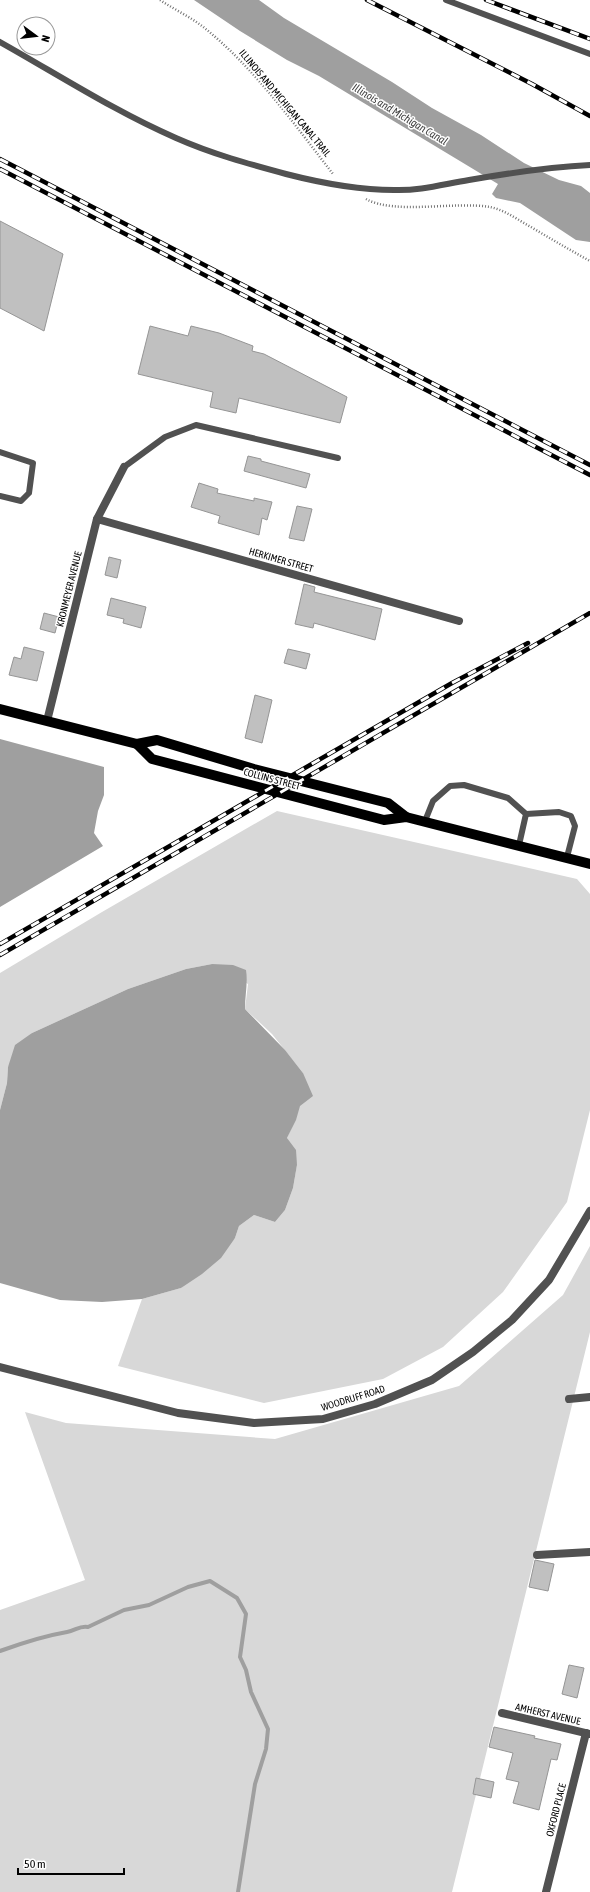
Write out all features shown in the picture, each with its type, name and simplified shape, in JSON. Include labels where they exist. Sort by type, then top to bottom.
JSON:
[{"type":"main road","name":"COLLINS STREET","points":[[0,709],[137,744],[157,740],[254,769],[388,803],[406,817]]},
{"type":"main road","name":"COLLINS STREET","points":[[137,744],[152,759],[384,820],[406,817],[425,821],[590,864]]},
{"type":"street","name":"KRONMEYER AVENUE","points":[[47,721],[97,519],[124,467]]},
{"type":"street","name":"HERKIMER STREET","points":[[97,519],[459,621]]},
{"type":"street","name":"WOODRUFF ROAD","points":[[0,1367],[178,1413],[254,1423],[323,1418],[375,1404],[432,1380],[473,1352],[512,1320],[549,1280],[590,1211]]},
{"type":"street","points":[[569,1399],[590,1397]]},
{"type":"street","points":[[537,1555],[590,1552]]},
{"type":"street","name":"AMHERST AVENUE","points":[[502,1713],[588,1734]]},
{"type":"street","name":"OXFORD PLACE","points":[[546,1892],[588,1734]]},
{"type":"lane","points":[[446,0],[590,54]]},
{"type":"lane","points":[[0,42],[163,131],[238,161],[305,178],[347,186],[387,190],[438,186],[468,180],[566,166],[590,165]]},
{"type":"lane","points":[[124,467],[164,437],[196,425],[338,458]]},
{"type":"lane","points":[[0,452],[33,463],[29,493],[21,502],[0,496]]},
{"type":"lane","points":[[425,821],[433,801],[450,786],[464,785],[508,798],[526,814],[559,812],[571,816],[575,826],[567,857]]},
{"type":"lane","points":[[519,845],[526,814]]},
{"type":"path","name":"ILLINOIS AND MICHIGAN CANAL TRAIL","points":[[160,0],[205,28],[238,58],[295,124],[335,177]]},
{"type":"path","points":[[365,198],[380,205],[394,207],[464,205],[492,208],[513,216],[590,261]]},
{"type":"shaded area","points":[[277,811],[577,879],[590,894],[590,1110],[567,1202],[503,1292],[443,1347],[383,1379],[264,1403],[118,1366],[142,1299],[181,1288],[235,1238],[239,1226],[254,1215],[275,1222],[285,1210],[293,1188],[297,1165],[287,1138],[294,1122],[298,1106],[303,1073],[272,1034],[245,1009],[248,984],[212,964],[186,969],[128,989],[32,1033],[8,1067],[7,1083],[0,1110],[0,973]]},
{"type":"shaded area","points":[[590,1246],[590,1332],[452,1892],[0,1892],[0,1610],[85,1580],[25,1412],[66,1423],[275,1439],[459,1386],[563,1295]]},
{"type":"water","name":"Illinois and Michigan Canal","points":[[194,0],[259,0],[284,18],[392,82],[432,108],[481,135],[524,163],[559,180],[581,186],[590,193],[590,242],[576,240],[520,203],[496,198],[492,194],[498,184],[319,76],[287,60]]},
{"type":"water","points":[[0,739],[104,767],[104,795],[98,811],[94,833],[103,846],[0,907]]},
{"type":"water","points":[[212,964],[233,965],[246,970],[247,980],[245,1009],[285,1050],[303,1073],[313,1096],[300,1106],[296,1120],[287,1138],[296,1150],[297,1165],[293,1188],[285,1210],[275,1222],[254,1215],[239,1226],[235,1238],[221,1258],[202,1274],[181,1288],[142,1299],[102,1302],[60,1300],[0,1283],[0,1110],[7,1083],[8,1067],[15,1045],[32,1033],[128,989],[186,969]]},
{"type":"building","points":[[0,221],[63,254],[44,331],[0,308]]},
{"type":"building","points":[[150,326],[188,336],[191,326],[219,333],[253,346],[252,351],[264,354],[347,397],[340,423],[239,398],[236,413],[210,407],[213,392],[138,374]]},
{"type":"building","points":[[248,456],[310,474],[306,488],[244,471]]},
{"type":"building","points":[[199,483],[218,489],[217,493],[254,501],[254,498],[272,502],[267,520],[262,518],[259,535],[218,523],[220,516],[191,507]]},
{"type":"building","points":[[297,506],[312,509],[304,541],[289,538]]},
{"type":"building","points":[[109,557],[121,560],[117,578],[105,575]]},
{"type":"building","points":[[304,584],[315,587],[314,592],[382,609],[375,640],[314,623],[313,628],[295,624]]},
{"type":"building","points":[[111,598],[146,607],[141,628],[123,623],[124,619],[107,615]]},
{"type":"building","points":[[44,613],[59,617],[55,633],[40,629]]},
{"type":"building","points":[[24,647],[44,652],[37,681],[9,675],[14,657],[21,659]]},
{"type":"building","points":[[288,649],[310,654],[306,669],[284,663]]},
{"type":"building","points":[[255,695],[272,700],[262,743],[245,738]]},
{"type":"building","points":[[535,1560],[554,1564],[548,1591],[529,1587]]},
{"type":"building","points":[[569,1665],[584,1668],[577,1698],[562,1694]]},
{"type":"building","points":[[494,1727],[535,1736],[534,1738],[561,1744],[557,1760],[551,1759],[539,1810],[513,1803],[519,1782],[506,1779],[513,1753],[489,1747]]},
{"type":"building","points":[[476,1778],[494,1782],[491,1798],[473,1794]]},
{"type":"waterway","points":[[0,1651],[41,1638],[82,1627],[88,1627],[124,1610],[149,1605],[188,1587],[210,1581],[237,1598],[246,1614],[240,1657],[246,1670],[251,1692],[268,1729],[266,1749],[255,1784],[238,1892]]},
{"type":"railway","points":[[367,0],[532,84],[590,116]]},
{"type":"railway","points":[[486,0],[590,39]]},
{"type":"railway","points":[[0,159],[590,465]]},
{"type":"railway","points":[[0,169],[590,475]]},
{"type":"railway","points":[[0,955],[590,613]]},
{"type":"railway","points":[[0,944],[452,683],[528,643]]}]
